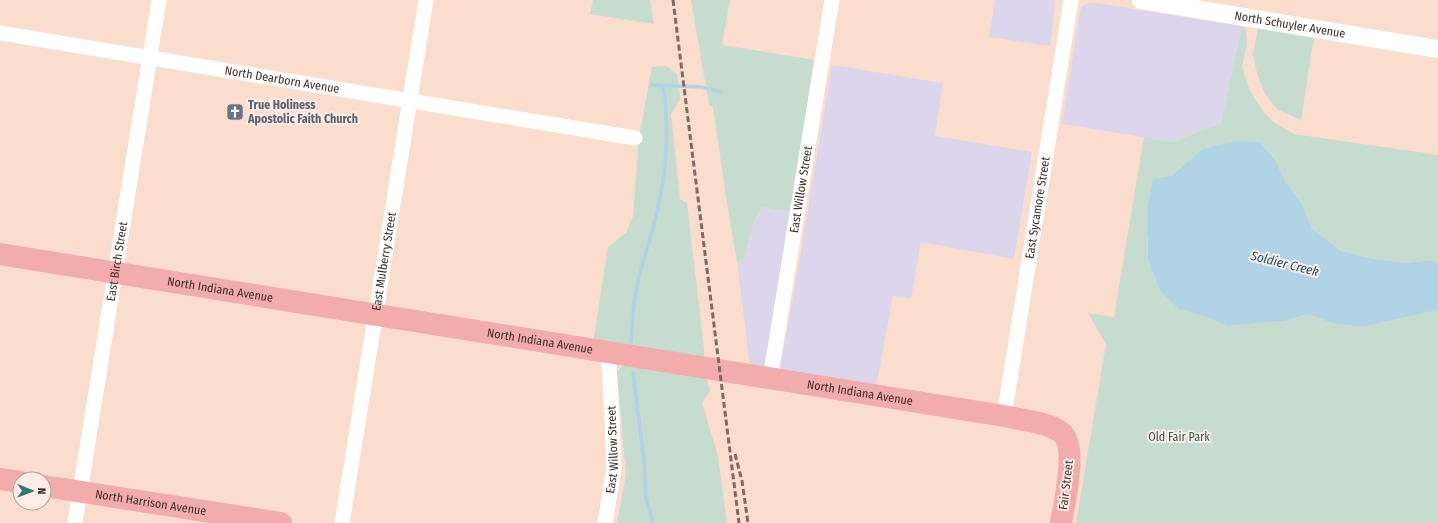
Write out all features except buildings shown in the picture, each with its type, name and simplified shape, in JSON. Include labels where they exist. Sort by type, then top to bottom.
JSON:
[{"type":"main road","name":"North Indiana Avenue","points":[[0,254],[1004,416],[1050,426],[1063,434],[1069,447]]},
{"type":"main road","name":"Fair Street","points":[[1061,523],[1070,462],[1069,447]]},
{"type":"main road","points":[[0,479],[12,481]]},
{"type":"main road","name":"North Harrison Avenue","points":[[52,487],[281,523]]},
{"type":"street","name":"East Birch Street","points":[[75,523],[159,0]]},
{"type":"street","name":"East Mulberry Street","points":[[342,523],[426,0]]},
{"type":"street","name":"East Willow Street","points":[[770,379],[832,0]]},
{"type":"street","name":"East Sycamore Street","points":[[1004,416],[1071,0]]},
{"type":"street","name":"North Schuyler Avenue","points":[[1141,0],[1438,49]]},
{"type":"street","name":"North Dearborn Avenue","points":[[0,33],[635,138]]},
{"type":"street","name":"East Willow Street","points":[[605,523],[614,469],[608,352]]},
{"type":"shaded area","points":[[995,0],[1054,0],[1055,9],[1050,46],[989,37]]},
{"type":"shaded area","points":[[1090,2],[1242,26],[1221,123],[1173,142],[1062,124],[1080,11],[1082,6]]},
{"type":"shaded area","points":[[832,65],[943,83],[935,136],[1032,152],[1014,259],[921,242],[911,298],[893,296],[876,388],[782,371],[780,367],[799,264]]},
{"type":"shaded area","points":[[763,207],[790,212],[766,365],[763,367],[750,367],[737,262],[744,258],[754,221]]},
{"type":"green space","points":[[593,0],[650,0],[654,24],[590,14]]},
{"type":"green space","points":[[691,0],[730,0],[722,45],[814,60],[790,212],[762,207],[754,221],[744,258],[737,262],[713,107],[709,105]]},
{"type":"green space","name":"Old Fair Park","points":[[1242,26],[1246,29],[1247,44],[1242,67],[1250,91],[1264,113],[1275,123],[1294,134],[1438,155],[1438,264],[1431,260],[1407,263],[1374,259],[1341,251],[1312,229],[1302,204],[1286,183],[1275,158],[1259,142],[1181,167],[1171,176],[1147,237],[1148,260],[1161,292],[1179,309],[1203,316],[1228,326],[1284,321],[1309,314],[1331,323],[1361,327],[1438,310],[1438,523],[1076,523],[1106,344],[1088,313],[1114,317],[1144,137],[1173,142],[1221,123]]},
{"type":"green space","points":[[1258,28],[1314,36],[1301,120],[1278,110],[1265,94],[1257,73],[1253,54]]},
{"type":"green space","points":[[666,66],[677,74],[680,99],[671,114],[680,199],[687,203],[704,360],[593,343],[608,247],[626,233],[633,216],[639,137],[652,67]]},
{"type":"green space","points":[[626,365],[706,377],[710,390],[702,403],[718,456],[727,523],[617,523],[626,474],[617,372],[621,367]]},
{"type":"water","points":[[1236,141],[1259,142],[1275,159],[1286,183],[1302,204],[1312,229],[1341,251],[1374,259],[1407,263],[1431,260],[1438,264],[1438,310],[1361,327],[1331,323],[1309,314],[1284,321],[1228,326],[1203,316],[1179,309],[1161,292],[1148,260],[1147,211],[1153,179],[1171,176],[1203,149]]},
{"type":"waterway","name":"Soldier Creek","points":[[651,85],[701,87],[722,92]]},
{"type":"waterway","points":[[631,342],[636,289],[652,233],[662,185],[666,152],[666,119],[663,86]]},
{"type":"waterway","points":[[633,373],[644,461],[646,498],[653,523]]},
{"type":"railway","points":[[673,0],[739,523]]},
{"type":"railway","points":[[735,454],[742,481],[748,523]]},
{"type":"place","name":"True Holiness Apostolic Faith Church","points":[[235,112]]}]
